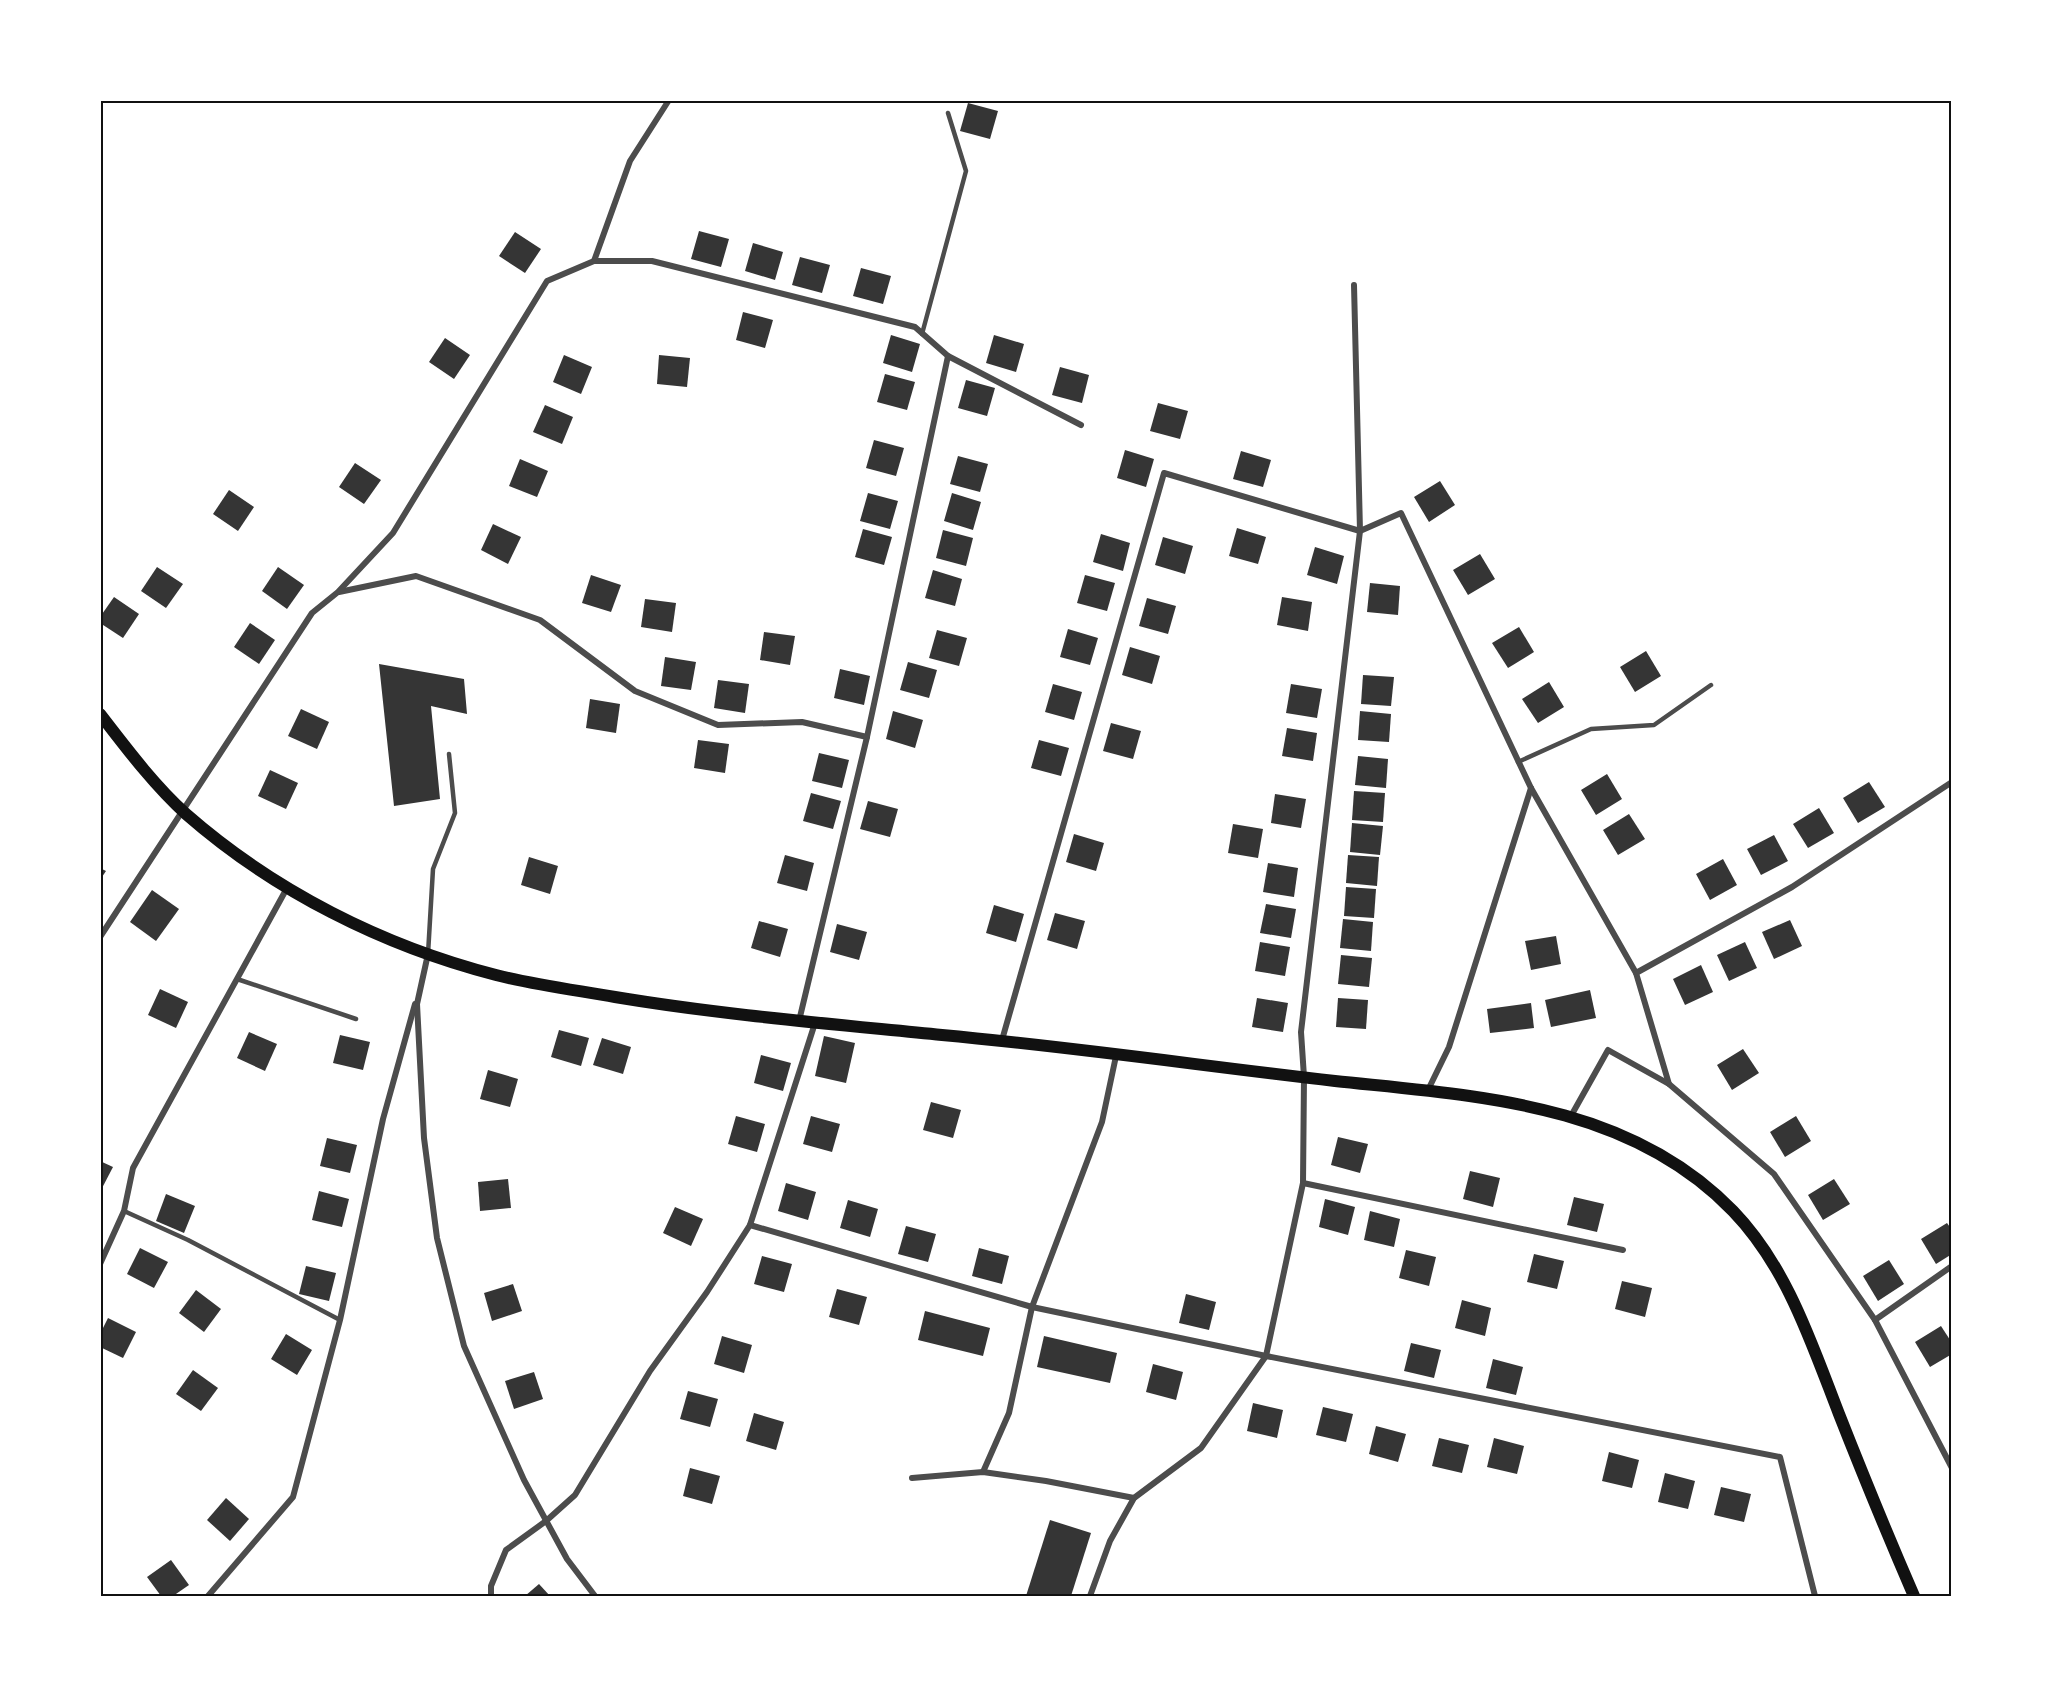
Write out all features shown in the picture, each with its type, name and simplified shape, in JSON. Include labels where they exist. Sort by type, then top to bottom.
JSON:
[{"type":"main road","points":[[100,714],[124,746],[182,810],[249,864],[337,915],[427,960],[561,988],[664,1005],[798,1021],[1002,1040],[1116,1056],[1504,1101],[1571,1116],[1646,1146],[1707,1186],[1733,1211],[1757,1238],[1782,1278],[1801,1318],[1874,1504],[1914,1596]]},
{"type":"street","points":[[594,261],[630,161],[669,100]]},
{"type":"street","points":[[100,937],[312,613],[338,592],[393,533],[547,281],[594,261],[652,261],[915,327],[948,356],[1081,425]]},
{"type":"street","points":[[1090,1596],[1110,1541],[1134,1498],[1201,1448],[1266,1356],[1303,1183],[1304,1077],[1301,1032],[1359,531],[1354,285]]},
{"type":"street","points":[[798,1021],[867,737],[948,356]]},
{"type":"street","points":[[1002,1040],[1164,473],[1359,531],[1401,513],[1531,788],[1636,973],[1669,1084]]},
{"type":"street","points":[[338,592],[416,576],[540,620],[635,691],[718,725],[802,722],[867,737]]},
{"type":"street","points":[[1636,973],[1792,886],[1952,782]]},
{"type":"street","points":[[1428,1091],[1449,1047],[1531,788]]},
{"type":"street","points":[[100,1264],[124,1211],[133,1168],[287,888]]},
{"type":"street","points":[[208,1596],[293,1497],[340,1320],[383,1119],[427,960]]},
{"type":"street","points":[[427,960],[417,1004],[424,1138],[437,1238],[464,1346],[524,1480],[567,1559],[595,1596]]},
{"type":"street","points":[[491,1596],[491,1586],[506,1550],[546,1521],[575,1495],[650,1371],[750,1225],[816,1022]]},
{"type":"street","points":[[1571,1116],[1608,1050],[1669,1084],[1774,1174],[1875,1320],[1952,1468]]},
{"type":"street","points":[[982,1472],[1010,1413],[1032,1307],[1102,1122],[1116,1056]]},
{"type":"street","points":[[1303,1183],[1623,1250]]},
{"type":"street","points":[[750,1225],[1032,1307],[1266,1356],[1780,1457],[1815,1596]]},
{"type":"street","points":[[1875,1320],[1952,1266]]},
{"type":"street","points":[[912,1478],[982,1472],[1046,1481],[1134,1498]]},
{"type":"lane","points":[[922,334],[966,171],[948,113]]},
{"type":"lane","points":[[1518,762],[1591,729],[1654,725],[1711,685]]},
{"type":"lane","points":[[427,960],[433,869],[455,813],[449,754]]},
{"type":"lane","points":[[237,979],[356,1019]]},
{"type":"lane","points":[[124,1211],[188,1240],[340,1320]]},
{"type":"building","points":[[968,103],[998,111],[990,139],[960,131]]},
{"type":"building","points":[[699,231],[729,239],[721,267],[691,259]]},
{"type":"building","points":[[515,232],[541,249],[525,273],[499,256]]},
{"type":"building","points":[[753,243],[783,252],[775,280],[745,271]]},
{"type":"building","points":[[800,257],[830,265],[822,293],[792,285]]},
{"type":"building","points":[[861,268],[891,276],[883,304],[853,296]]},
{"type":"building","points":[[743,312],[773,320],[765,348],[736,340]]},
{"type":"building","points":[[891,335],[920,344],[912,372],[883,363]]},
{"type":"building","points":[[994,335],[1024,344],[1016,372],[986,363]]},
{"type":"building","points":[[445,338],[470,355],[454,379],[429,362]]},
{"type":"building","points":[[564,355],[592,367],[581,394],[553,382]]},
{"type":"building","points":[[659,355],[690,358],[687,387],[657,384]]},
{"type":"building","points":[[1060,367],[1089,375],[1082,403],[1052,395]]},
{"type":"building","points":[[885,374],[915,382],[907,410],[877,402]]},
{"type":"building","points":[[966,380],[995,388],[987,416],[958,408]]},
{"type":"building","points":[[1158,403],[1188,411],[1180,439],[1150,431]]},
{"type":"building","points":[[545,405],[573,417],[562,444],[533,432]]},
{"type":"building","points":[[874,440],[904,448],[896,476],[866,468]]},
{"type":"building","points":[[1125,450],[1154,459],[1146,487],[1117,478]]},
{"type":"building","points":[[1241,451],[1271,460],[1263,487],[1233,479]]},
{"type":"building","points":[[958,456],[988,464],[980,492],[950,484]]},
{"type":"building","points":[[520,459],[548,471],[537,497],[509,486]]},
{"type":"building","points":[[355,463],[381,480],[364,504],[339,487]]},
{"type":"building","points":[[1440,481],[1455,505],[1429,522],[1414,497]]},
{"type":"building","points":[[229,490],[254,507],[238,531],[213,514]]},
{"type":"building","points":[[868,493],[898,501],[890,529],[860,521]]},
{"type":"building","points":[[952,493],[981,502],[973,530],[944,521]]},
{"type":"building","points":[[493,524],[521,537],[508,564],[481,550]]},
{"type":"building","points":[[1237,528],[1266,537],[1258,564],[1229,556]]},
{"type":"building","points":[[863,529],[892,537],[884,565],[855,557]]},
{"type":"building","points":[[943,530],[973,538],[966,566],[936,558]]},
{"type":"building","points":[[1101,534],[1130,543],[1123,571],[1093,562]]},
{"type":"building","points":[[1163,537],[1193,546],[1185,574],[1155,565]]},
{"type":"building","points":[[1315,547],[1344,556],[1337,584],[1307,575]]},
{"type":"building","points":[[1480,554],[1495,579],[1468,595],[1453,570]]},
{"type":"building","points":[[157,567],[183,584],[166,608],[141,591]]},
{"type":"building","points":[[278,567],[304,585],[287,609],[262,591]]},
{"type":"building","points":[[933,570],[962,579],[955,606],[925,598]]},
{"type":"building","points":[[591,575],[621,585],[611,612],[582,603]]},
{"type":"building","points":[[1085,575],[1115,583],[1107,611],[1077,603]]},
{"type":"building","points":[[1370,583],[1400,586],[1398,615],[1367,612]]},
{"type":"building","points":[[114,597],[139,614],[123,638],[100,623],[100,617]]},
{"type":"building","points":[[1282,597],[1312,602],[1308,631],[1277,625]]},
{"type":"building","points":[[1147,598],[1176,606],[1168,634],[1139,626]]},
{"type":"building","points":[[645,599],[676,603],[672,632],[641,627]]},
{"type":"building","points":[[250,623],[275,640],[259,664],[234,647]]},
{"type":"building","points":[[1519,627],[1534,652],[1508,668],[1492,643]]},
{"type":"building","points":[[1068,629],[1098,638],[1090,665],[1060,657]]},
{"type":"building","points":[[937,630],[967,638],[959,666],[929,658]]},
{"type":"building","points":[[764,632],[795,636],[790,665],[760,660]]},
{"type":"building","points":[[1130,647],[1160,656],[1152,684],[1122,675]]},
{"type":"building","points":[[1646,651],[1661,676],[1635,692],[1620,667]]},
{"type":"building","points":[[665,657],[696,662],[691,690],[661,686]]},
{"type":"building","points":[[908,662],[937,670],[929,698],[900,690]]},
{"type":"building","points":[[379,664],[464,679],[467,714],[431,706],[440,799],[394,806]]},
{"type":"building","points":[[840,669],[870,676],[864,705],[834,698]]},
{"type":"building","points":[[1363,675],[1394,677],[1391,706],[1361,704]]},
{"type":"building","points":[[718,680],[749,684],[745,713],[714,708]]},
{"type":"building","points":[[1549,682],[1564,707],[1538,723],[1522,699]]},
{"type":"building","points":[[1053,684],[1082,692],[1074,720],[1045,712]]},
{"type":"building","points":[[1291,684],[1322,689],[1317,718],[1286,713]]},
{"type":"building","points":[[590,699],[620,704],[616,733],[586,728]]},
{"type":"building","points":[[301,709],[329,722],[317,749],[288,736]]},
{"type":"building","points":[[893,711],[923,720],[915,748],[886,739]]},
{"type":"building","points":[[1360,711],[1391,714],[1389,742],[1358,740]]},
{"type":"building","points":[[1111,723],[1141,731],[1133,759],[1103,751]]},
{"type":"building","points":[[1287,728],[1317,733],[1313,761],[1282,756]]},
{"type":"building","points":[[698,740],[729,744],[725,773],[694,768]]},
{"type":"building","points":[[1039,740],[1069,748],[1061,776],[1031,768]]},
{"type":"building","points":[[819,753],[849,760],[842,788],[812,781]]},
{"type":"building","points":[[1358,756],[1388,759],[1386,788],[1355,785]]},
{"type":"building","points":[[270,770],[298,783],[286,809],[258,796]]},
{"type":"building","points":[[1607,774],[1622,799],[1596,815],[1581,790]]},
{"type":"building","points":[[1869,782],[1885,807],[1858,823],[1843,798]]},
{"type":"building","points":[[1354,791],[1385,793],[1383,822],[1352,820]]},
{"type":"building","points":[[811,793],[841,801],[833,829],[803,821]]},
{"type":"building","points":[[1275,794],[1306,799],[1301,828],[1271,823]]},
{"type":"building","points":[[868,801],[898,809],[890,837],[860,829]]},
{"type":"building","points":[[1819,808],[1834,833],[1808,848],[1793,824]]},
{"type":"building","points":[[1629,814],[1645,839],[1618,855],[1603,830]]},
{"type":"building","points":[[1352,823],[1383,826],[1380,855],[1350,852]]},
{"type":"building","points":[[1233,824],[1263,829],[1258,858],[1228,853]]},
{"type":"building","points":[[1074,834],[1104,843],[1096,871],[1066,862]]},
{"type":"building","points":[[1774,835],[1788,861],[1761,875],[1747,849]]},
{"type":"building","points":[[785,855],[814,863],[807,891],[777,883]]},
{"type":"building","points":[[1348,855],[1379,857],[1377,886],[1346,883]]},
{"type":"building","points":[[529,857],[558,866],[550,894],[521,885]]},
{"type":"building","points":[[1723,859],[1737,885],[1710,900],[1696,874]]},
{"type":"building","points":[[1268,863],[1298,868],[1294,897],[1263,892]]},
{"type":"building","points":[[100,868],[106,871],[100,880]]},
{"type":"building","points":[[1346,887],[1376,889],[1374,918],[1344,916]]},
{"type":"building","points":[[152,890],[179,909],[156,941],[130,922]]},
{"type":"building","points":[[1266,904],[1296,909],[1291,938],[1260,933]]},
{"type":"building","points":[[994,905],[1024,914],[1016,942],[986,933]]},
{"type":"building","points":[[1055,913],[1085,921],[1077,949],[1047,940]]},
{"type":"building","points":[[1343,919],[1373,922],[1371,951],[1340,948]]},
{"type":"building","points":[[1790,920],[1802,946],[1774,959],[1762,932]]},
{"type":"building","points":[[759,921],[788,929],[780,957],[751,948]]},
{"type":"building","points":[[837,924],[867,932],[859,960],[830,952]]},
{"type":"building","points":[[1556,936],[1561,964],[1531,970],[1525,941]]},
{"type":"building","points":[[1260,942],[1290,947],[1285,976],[1255,971]]},
{"type":"building","points":[[1745,942],[1757,968],[1729,981],[1717,955]]},
{"type":"building","points":[[1341,955],[1372,958],[1369,987],[1338,984]]},
{"type":"building","points":[[1701,965],[1713,992],[1685,1005],[1673,979]]},
{"type":"building","points":[[160,989],[188,1002],[176,1028],[148,1015]]},
{"type":"building","points":[[1590,990],[1596,1018],[1551,1027],[1545,1000]]},
{"type":"building","points":[[1257,998],[1288,1003],[1283,1032],[1252,1027]]},
{"type":"building","points":[[1338,998],[1368,1000],[1366,1029],[1336,1027]]},
{"type":"building","points":[[1531,1003],[1534,1028],[1490,1033],[1487,1009]]},
{"type":"building","points":[[559,1030],[589,1038],[581,1066],[551,1057]]},
{"type":"building","points":[[249,1032],[277,1044],[265,1071],[237,1058]]},
{"type":"building","points":[[340,1035],[370,1042],[363,1070],[333,1063]]},
{"type":"building","points":[[824,1036],[855,1043],[846,1083],[815,1076]]},
{"type":"building","points":[[602,1038],[631,1047],[623,1074],[593,1065]]},
{"type":"building","points":[[1743,1049],[1759,1073],[1732,1090],[1717,1065]]},
{"type":"building","points":[[761,1055],[791,1063],[783,1091],[754,1083]]},
{"type":"building","points":[[488,1070],[518,1079],[510,1107],[480,1099]]},
{"type":"building","points":[[931,1102],[961,1110],[953,1138],[923,1130]]},
{"type":"building","points":[[736,1116],[765,1124],[757,1152],[728,1144]]},
{"type":"building","points":[[811,1116],[840,1124],[832,1152],[803,1144]]},
{"type":"building","points":[[1796,1116],[1811,1141],[1785,1157],[1770,1132]]},
{"type":"building","points":[[1338,1137],[1368,1144],[1360,1173],[1331,1165]]},
{"type":"building","points":[[327,1138],[357,1145],[350,1173],[320,1166]]},
{"type":"building","points":[[100,1161],[113,1167],[100,1192]]},
{"type":"building","points":[[1470,1171],[1500,1178],[1493,1207],[1463,1199]]},
{"type":"building","points":[[508,1179],[511,1208],[480,1211],[478,1182]]},
{"type":"building","points":[[1834,1179],[1850,1204],[1823,1220],[1808,1195]]},
{"type":"building","points":[[786,1183],[816,1192],[808,1220],[778,1211]]},
{"type":"building","points":[[319,1191],[349,1199],[342,1227],[312,1220]]},
{"type":"building","points":[[166,1194],[195,1206],[184,1233],[156,1221]]},
{"type":"building","points":[[1574,1197],[1604,1204],[1597,1232],[1567,1225]]},
{"type":"building","points":[[1325,1199],[1355,1207],[1348,1235],[1319,1227]]},
{"type":"building","points":[[848,1200],[878,1209],[870,1237],[840,1228]]},
{"type":"building","points":[[675,1207],[703,1219],[691,1246],[663,1233]]},
{"type":"building","points":[[1370,1211],[1400,1219],[1394,1247],[1364,1240]]},
{"type":"building","points":[[1947,1223],[1952,1230],[1952,1254],[1936,1264],[1921,1239]]},
{"type":"building","points":[[906,1226],[936,1234],[928,1262],[898,1254]]},
{"type":"building","points":[[140,1248],[168,1262],[154,1288],[127,1274]]},
{"type":"building","points":[[979,1248],[1009,1256],[1002,1284],[972,1276]]},
{"type":"building","points":[[1406,1250],[1436,1257],[1429,1286],[1399,1278]]},
{"type":"building","points":[[1534,1254],[1564,1261],[1557,1289],[1527,1282]]},
{"type":"building","points":[[762,1256],[792,1264],[784,1292],[754,1284]]},
{"type":"building","points":[[1889,1260],[1904,1284],[1878,1301],[1863,1276]]},
{"type":"building","points":[[306,1266],[336,1273],[329,1301],[299,1294]]},
{"type":"building","points":[[1622,1281],[1652,1288],[1645,1317],[1615,1309]]},
{"type":"building","points":[[513,1284],[522,1311],[492,1321],[484,1293]]},
{"type":"building","points":[[837,1289],[867,1297],[859,1325],[829,1317]]},
{"type":"building","points":[[196,1290],[221,1309],[204,1332],[179,1313]]},
{"type":"building","points":[[1186,1294],[1216,1302],[1209,1330],[1179,1323]]},
{"type":"building","points":[[1462,1300],[1491,1308],[1485,1336],[1455,1328]]},
{"type":"building","points":[[925,1311],[990,1328],[983,1356],[918,1340]]},
{"type":"building","points":[[108,1318],[136,1332],[123,1358],[100,1347],[100,1334]]},
{"type":"building","points":[[1941,1326],[1952,1343],[1952,1354],[1930,1367],[1915,1342]]},
{"type":"building","points":[[286,1334],[312,1350],[297,1375],[271,1359]]},
{"type":"building","points":[[722,1336],[752,1345],[744,1373],[714,1364]]},
{"type":"building","points":[[1044,1336],[1117,1353],[1110,1383],[1037,1367]]},
{"type":"building","points":[[1411,1343],[1441,1350],[1434,1378],[1404,1371]]},
{"type":"building","points":[[1493,1359],[1523,1367],[1516,1395],[1486,1388]]},
{"type":"building","points":[[1153,1364],[1183,1372],[1176,1400],[1146,1392]]},
{"type":"building","points":[[193,1370],[218,1388],[201,1411],[176,1394]]},
{"type":"building","points":[[534,1372],[543,1399],[514,1409],[505,1381]]},
{"type":"building","points":[[688,1391],[718,1399],[710,1427],[680,1419]]},
{"type":"building","points":[[1253,1403],[1283,1410],[1277,1438],[1247,1431]]},
{"type":"building","points":[[1323,1407],[1353,1414],[1346,1442],[1316,1435]]},
{"type":"building","points":[[754,1413],[784,1422],[776,1450],[746,1441]]},
{"type":"building","points":[[1376,1426],[1406,1434],[1398,1462],[1369,1454]]},
{"type":"building","points":[[1439,1438],[1469,1445],[1462,1473],[1432,1466]]},
{"type":"building","points":[[1494,1438],[1524,1446],[1517,1474],[1487,1467]]},
{"type":"building","points":[[1609,1452],[1639,1460],[1632,1488],[1602,1481]]},
{"type":"building","points":[[690,1468],[720,1476],[712,1504],[683,1496]]},
{"type":"building","points":[[1665,1473],[1695,1481],[1688,1509],[1658,1502]]},
{"type":"building","points":[[1721,1487],[1751,1494],[1744,1522],[1714,1515]]},
{"type":"building","points":[[226,1498],[249,1519],[230,1541],[207,1520]]},
{"type":"building","points":[[1050,1520],[1091,1533],[1071,1596],[1026,1596]]},
{"type":"building","points":[[171,1560],[189,1585],[173,1596],[161,1596],[147,1577]]},
{"type":"building","points":[[539,1584],[550,1596],[525,1596]]}]
